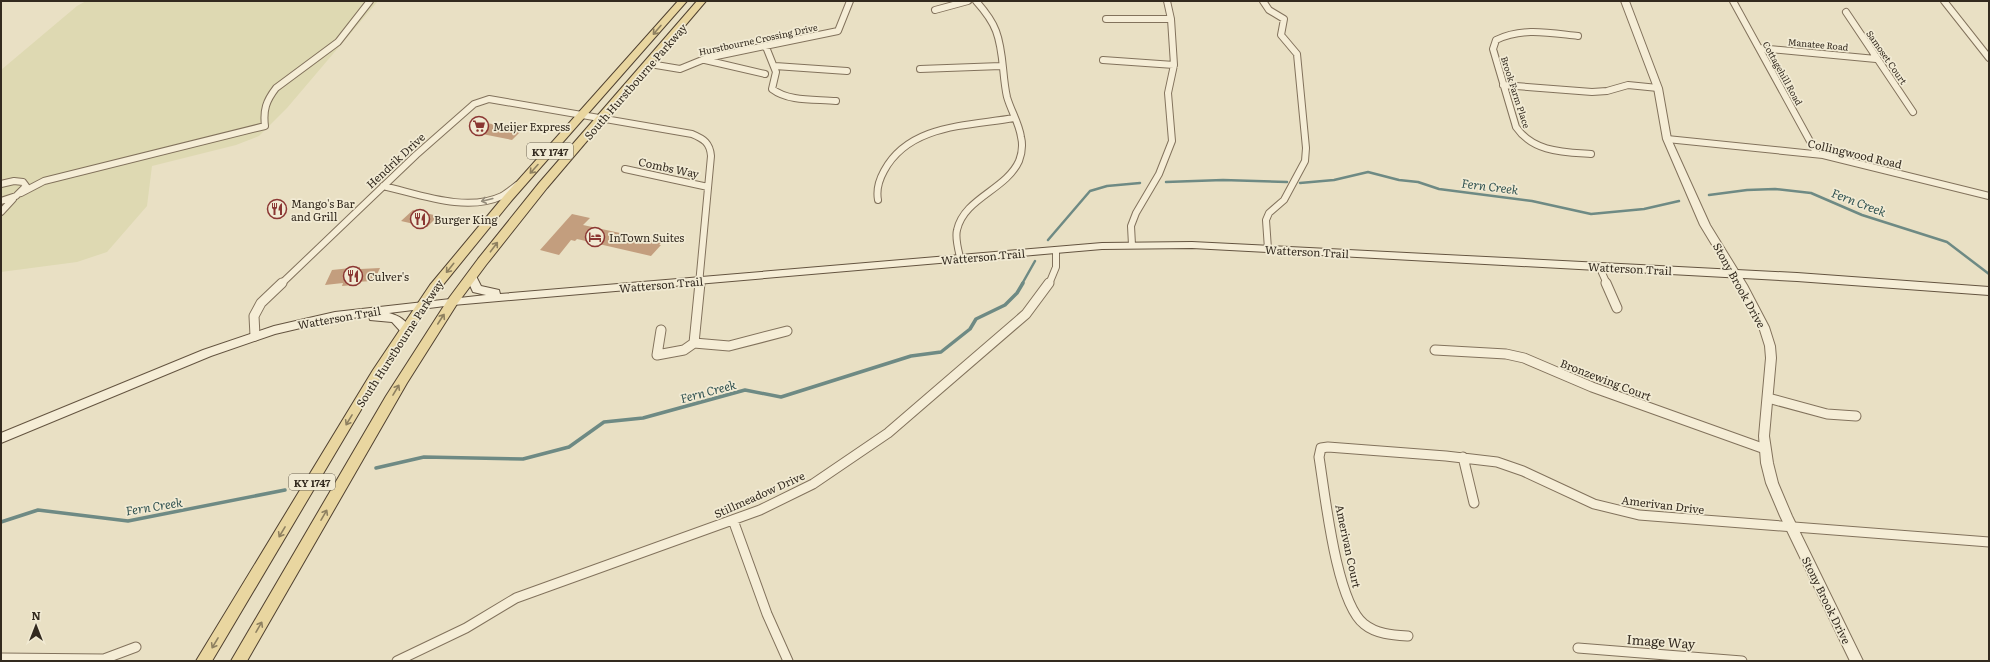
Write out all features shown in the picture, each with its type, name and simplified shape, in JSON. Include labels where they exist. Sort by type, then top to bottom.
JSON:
[{"type":"main road","name":"South Hurstbourne Parkway","points":[[204,661],[377,373],[422,304],[521,183],[683,1]]},
{"type":"main road","name":"South Hurstbourne Parkway","points":[[239,661],[417,355],[453,301],[519,214],[650,64],[702,1]]},
{"type":"main road","name":"Watterson Trail","points":[[1,438],[184,361],[255,336],[298,324],[346,314],[453,301],[701,281],[960,257],[1132,245],[1192,245],[1735,273],[1989,291]]},
{"type":"main road","points":[[471,277],[477,289],[483,292],[520,295]]},
{"type":"main road","points":[[346,314],[356,319],[394,317],[401,322],[406,330]]},
{"type":"street","points":[[1,184],[14,181],[44,181],[264,126],[264,109],[269,96],[278,86],[325,53],[339,41],[370,1]]},
{"type":"street","name":"Hurstbourne Crossing Drive","points":[[650,64],[680,68],[702,59],[838,31],[850,1]]},
{"type":"street","points":[[935,10],[968,1]]},
{"type":"street","points":[[960,257],[957,229],[961,220],[971,208],[1004,182],[1018,162],[1022,145],[1021,133],[1014,118],[1006,93],[998,37],[988,14],[976,1]]},
{"type":"street","points":[[1132,245],[1131,226],[1136,213],[1159,174],[1172,141],[1168,109],[1168,93],[1174,65],[1171,19],[1167,1]]},
{"type":"street","points":[[1263,1],[1269,10],[1284,20],[1281,35],[1297,54],[1306,138],[1305,161],[1284,200],[1269,213],[1266,220],[1268,249]]},
{"type":"street","name":"Stony Brook Drive","points":[[1625,1],[1658,88],[1667,139],[1705,225],[1735,273],[1764,328],[1770,346],[1771,358],[1764,436],[1772,482],[1792,528],[1857,661]]},
{"type":"street","name":"Cottagehill Road","points":[[1733,1],[1817,154]]},
{"type":"street","points":[[1944,1],[1989,58]]},
{"type":"street","name":"Samoset Court","points":[[1846,12],[1876,59],[1913,112]]},
{"type":"street","points":[[1106,19],[1171,19]]},
{"type":"street","name":"Brook Farm Place","points":[[1578,36],[1531,32],[1503,35],[1496,40],[1492,49],[1516,127],[1521,136],[1527,141],[1543,147],[1591,154]]},
{"type":"street","points":[[766,47],[775,66],[777,76],[772,89],[775,93],[784,96],[836,100]]},
{"type":"street","name":"Manatee Road","points":[[1759,48],[1876,59]]},
{"type":"street","points":[[702,59],[765,74]]},
{"type":"street","points":[[1103,60],[1174,65]]},
{"type":"street","points":[[775,66],[847,71]]},
{"type":"street","points":[[920,70],[1001,66]]},
{"type":"street","points":[[1503,84],[1592,92],[1607,91],[1628,85],[1658,88]]},
{"type":"street","name":"Hendrik Drive","points":[[255,336],[254,316],[261,303],[383,186],[474,104],[494,100],[700,136],[706,140],[710,150],[708,187],[701,281],[694,343]]},
{"type":"street","points":[[878,200],[876,190],[879,181],[889,163],[901,148],[914,140],[946,129],[1014,118]]},
{"type":"street","name":"Collingwood Road","points":[[1667,139],[1817,154],[1989,196]]},
{"type":"street","name":"Combs Way","points":[[625,169],[708,187]]},
{"type":"street","points":[[2,206],[19,194],[44,181]]},
{"type":"street","points":[[19,194],[26,186],[23,182]]},
{"type":"street","points":[[383,186],[407,190],[454,202],[470,203],[486,201],[502,195],[521,183]]},
{"type":"street","name":"Stillmeadow Drive","points":[[397,661],[466,628],[495,610],[530,592],[733,520],[766,507],[813,484],[843,465],[924,403],[1036,303],[1046,288],[1057,262],[1056,250]]},
{"type":"street","points":[[1599,266],[1617,308]]},
{"type":"street","points":[[661,330],[657,355],[684,350],[694,343],[729,346],[788,331]]},
{"type":"street","name":"Bronzewing Court","points":[[1435,350],[1506,354],[1524,358],[1592,387],[1766,449]]},
{"type":"street","points":[[1768,398],[1827,414],[1856,416]]},
{"type":"street","name":"Amerivan Drive","points":[[1320,448],[1328,447],[1491,460],[1516,468],[1588,501],[1620,512],[1663,519],[1989,542]]},
{"type":"street","name":"Amerivan Court","points":[[1320,448],[1319,457],[1335,546],[1344,585],[1351,605],[1360,620],[1370,628],[1390,634],[1408,636]]},
{"type":"street","points":[[1463,457],[1474,503]]},
{"type":"street","points":[[733,520],[767,614],[788,661]]},
{"type":"street","points":[[1,658],[104,659],[136,647]]},
{"type":"street","name":"Image Way","points":[[1578,648],[1742,661]]},
{"type":"shaded area","points":[[86,1],[378,1],[287,108],[259,136],[236,145],[152,166],[147,206],[107,252],[77,262],[1,272],[1,70],[77,6]]},
{"type":"building","points":[[487,123],[522,130],[512,140],[477,133]]},
{"type":"building","name":"Burger King","points":[[413,210],[438,216],[427,227],[401,221]]},
{"type":"building","name":"InTown Suites","points":[[572,214],[590,218],[583,225],[662,242],[651,256],[577,239],[575,241],[571,240],[559,255],[540,250]]},
{"type":"building","name":"Culver's","points":[[360,267],[360,269],[380,268],[374,281],[354,282],[353,285],[342,286],[343,283],[325,285],[332,270]]},
{"type":"waterway","name":"Fern Creek","points":[[1300,183],[1334,180],[1368,172],[1399,180],[1418,182],[1439,189],[1532,201],[1591,214],[1644,209],[1679,201]]},
{"type":"waterway","name":"Fern Creek","points":[[1166,182],[1223,180],[1287,182]]},
{"type":"waterway","name":"Fern Creek","points":[[1048,240],[1090,191],[1107,186],[1140,183]]},
{"type":"waterway","name":"Fern Creek","points":[[1709,195],[1747,190],[1775,189],[1811,193],[1862,215],[1947,242],[1989,274]]},
{"type":"waterway","name":"Fern Creek","points":[[1022,284],[1035,261]]},
{"type":"waterway","name":"Fern Creek","points":[[376,468],[424,457],[523,459],[569,447],[604,422],[643,418],[745,390],[781,397],[911,356],[941,352],[970,329],[976,319],[1005,305],[1017,293],[1023,283]]},
{"type":"waterway","name":"Fern Creek","points":[[1,522],[38,510],[128,521],[285,490]]},
{"type":"place","name":"Meijer Express","points":[[479,126]]},
{"type":"place","name":"Mango's Bar and Grill","points":[[277,209]]},
{"type":"place","name":"Burger King","points":[[420,219]]},
{"type":"place","name":"InTown Suites","points":[[595,237]]},
{"type":"place","name":"Culver's","points":[[353,276]]}]
